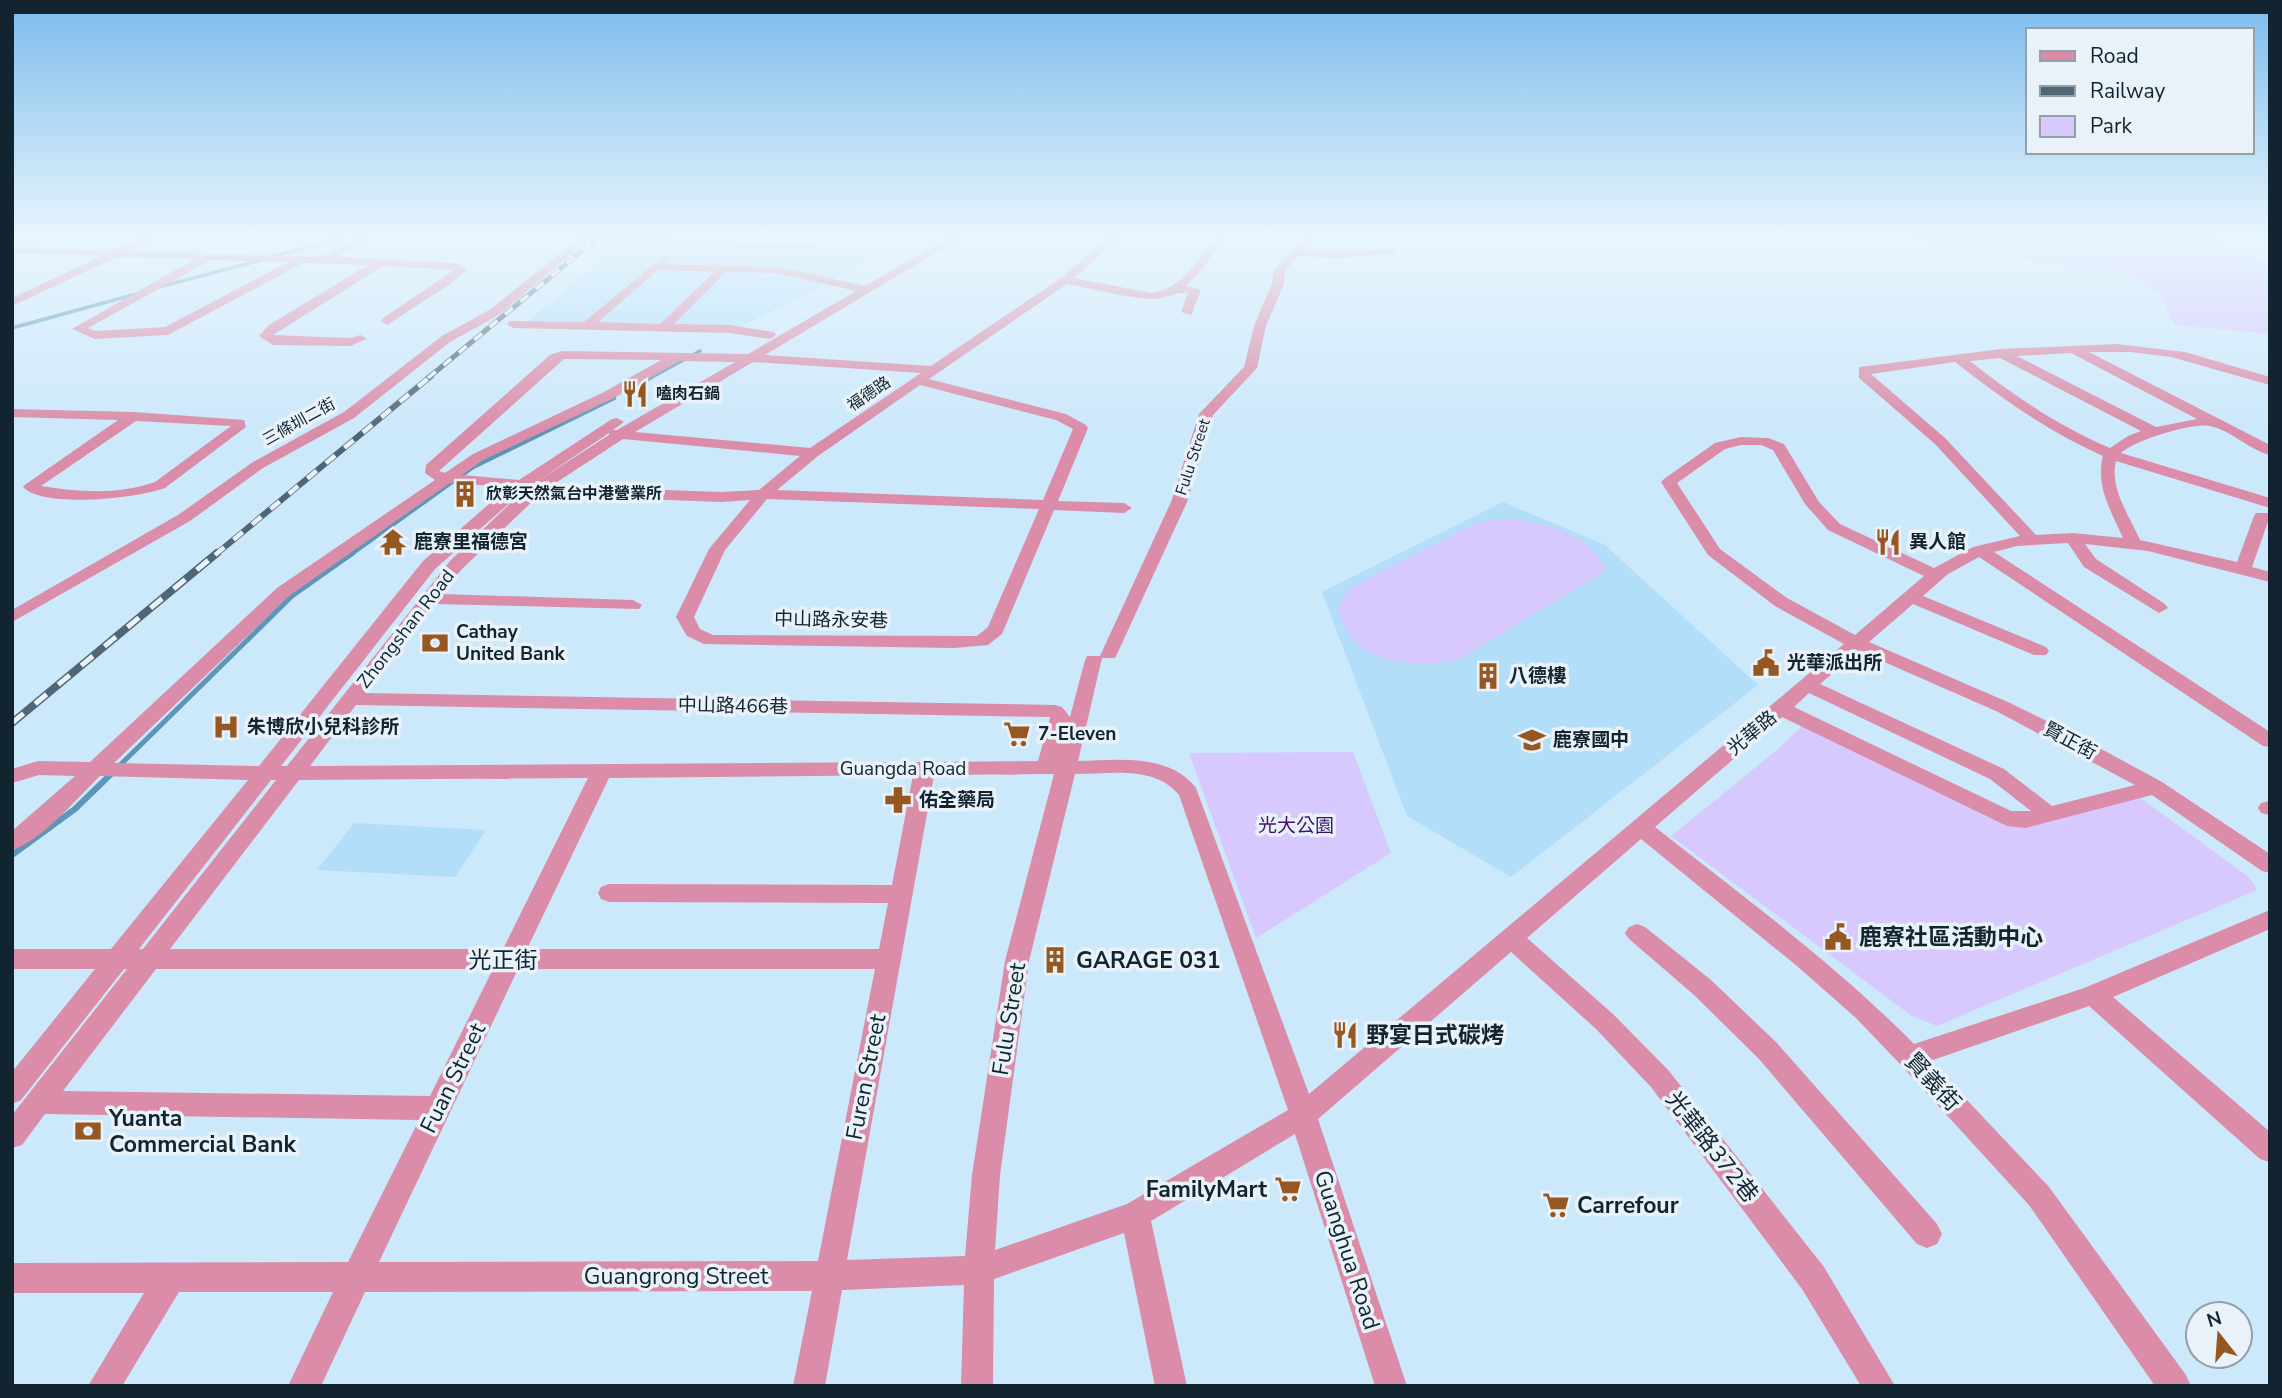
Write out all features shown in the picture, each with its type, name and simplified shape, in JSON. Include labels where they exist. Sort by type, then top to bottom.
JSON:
[{"type":"street","points":[[128,301],[78,329],[95,335],[168,331],[223,301]]},
{"type":"street","points":[[316,301],[273,328],[265,336],[274,341],[350,342],[361,339]]},
{"type":"street","points":[[387,321],[417,301]]},
{"type":"street","name":"三條圳二街","points":[[12,617],[184,518],[258,464],[349,415],[446,339],[495,312],[508,301]]},
{"type":"street","points":[[588,325],[616,301]]},
{"type":"street","points":[[663,328],[690,301]]},
{"type":"street","name":"Zhongshan Road","points":[[12,1092],[429,565],[467,528],[599,432],[835,301]]},
{"type":"street","name":"Zhongshan Road","points":[[12,1136],[428,599],[528,486],[751,358],[839,301]]},
{"type":"street","name":"福德路","points":[[764,494],[813,453],[1034,301]]},
{"type":"street","points":[[1162,301],[1168,307]]},
{"type":"street","points":[[1186,312],[1190,301]]},
{"type":"street","name":"Fulu Street","points":[[977,1386],[979,1270],[986,1175],[1017,961],[1057,768],[1101,657],[1179,502],[1206,414],[1250,368],[1260,326],[1271,301]]},
{"type":"street","points":[[513,324],[736,329],[770,335]]},
{"type":"street","points":[[2073,349],[2270,451]]},
{"type":"street","points":[[2032,540],[1940,441],[1864,375],[1864,370],[2001,353],[2073,349],[2158,351],[2233,369],[2270,382]]},
{"type":"street","points":[[2001,353],[2152,431]]},
{"type":"street","points":[[935,370],[751,358],[578,354],[555,358],[432,468],[435,476],[528,486],[722,496],[764,494],[1124,508]]},
{"type":"street","points":[[12,842],[39,822],[284,592],[478,457],[609,395],[678,357]]},
{"type":"street","points":[[1957,357],[2032,415],[2112,454],[2266,509],[2243,569]]},
{"type":"street","name":"中山路永安巷","points":[[764,494],[717,549],[685,617],[693,632],[710,640],[982,641],[996,630],[1081,428],[1061,417],[919,381]]},
{"type":"street","points":[[12,413],[134,416],[239,423],[233,432],[160,485],[145,492],[130,495],[104,494],[39,491],[31,487],[134,416]]},
{"type":"street","points":[[2134,545],[2110,488],[2106,466],[2112,454],[2117,448],[2152,431],[2209,421]]},
{"type":"street","points":[[599,432],[813,453]]},
{"type":"street","name":"賢正街","points":[[1937,576],[1834,527],[1813,504],[1779,447],[1763,441],[1741,441],[1720,446],[1669,482],[1714,552],[1781,602],[1856,643],[2003,707],[2155,787],[2270,865]]},
{"type":"street","points":[[2073,538],[2090,563],[2159,608]]},
{"type":"street","name":"光華路","points":[[1303,1115],[1856,643],[1963,556],[1979,550],[2032,540],[2073,538],[2178,552],[2270,577]]},
{"type":"street","points":[[1979,550],[2270,741]]},
{"type":"street","points":[[1911,597],[2040,651]]},
{"type":"street","points":[[428,599],[633,605]]},
{"type":"street","points":[[1807,685],[1997,774],[2049,814]]},
{"type":"street","name":"中山路466巷","points":[[351,699],[1055,711],[1060,717],[1057,768]]},
{"type":"street","points":[[1780,708],[2007,818],[2025,820],[2155,787]]},
{"type":"street","name":"Guangda Road","points":[[12,776],[38,768],[267,773],[1139,767],[1162,772],[1179,780],[1189,793],[1303,1115]]},
{"type":"street","name":"Furen Street","points":[[808,1386],[925,768]]},
{"type":"street","name":"Fuan Street","points":[[304,1386],[602,770]]},
{"type":"street","name":"賢義街","points":[[1640,827],[1806,959],[1865,1011],[1910,1057],[2039,1196],[2175,1386]]},
{"type":"street","points":[[609,893],[901,894]]},
{"type":"street","points":[[1910,1057],[2093,995],[2270,919]]},
{"type":"street","points":[[1637,933],[1702,987],[1768,1051],[1927,1234]]},
{"type":"street","name":"光華路372巷","points":[[1511,938],[1605,1022],[1660,1079],[1813,1278],[1878,1386]]},
{"type":"street","name":"光正街","points":[[12,959],[888,959]]},
{"type":"street","points":[[2093,995],[2270,1150]]},
{"type":"street","points":[[38,1102],[439,1108]]},
{"type":"street","name":"Guangrong Street","points":[[12,1278],[829,1276],[979,1270],[1135,1215],[1303,1115]]},
{"type":"street","name":"Guanghua Road","points":[[1303,1115],[1391,1386]]},
{"type":"street","points":[[1135,1215],[1171,1386]]},
{"type":"street","points":[[104,1386],[171,1278]]},
{"type":"shaded area","points":[[552,301],[791,301],[740,327],[527,322]]},
{"type":"shaded area","name":"鹿寮國中","points":[[1503,502],[1605,545],[1758,685],[1511,877],[1407,816],[1322,592]]},
{"type":"shaded area","points":[[354,823],[486,830],[455,877],[317,870]]},
{"type":"green space","points":[[2163,301],[2270,301],[2270,334],[2175,325]]},
{"type":"green space","points":[[1504,519],[1528,521],[1565,532],[1595,552],[1607,570],[1460,659],[1449,662],[1409,663],[1382,658],[1361,647],[1353,639],[1338,610],[1348,589],[1478,522]]},
{"type":"green space","points":[[1803,725],[1971,806],[2030,816],[2131,791],[2250,878],[2257,890],[1937,1026],[1912,1016],[1671,836],[1777,750]]},
{"type":"green space","name":"光大公園","points":[[1353,752],[1391,853],[1256,938],[1189,753]]},
{"type":"waterway","points":[[12,328],[110,301]]},
{"type":"waterway","points":[[650,378],[700,351]]},
{"type":"waterway","points":[[626,391],[653,376]]},
{"type":"waterway","points":[[350,555],[473,467],[614,398]]},
{"type":"waterway","points":[[109,776],[292,596],[353,553]]},
{"type":"waterway","points":[[12,855],[75,809],[111,774]]},
{"type":"railway","points":[[428,378],[521,301]]},
{"type":"railway","points":[[215,555],[431,376]]},
{"type":"railway","points":[[12,723],[217,553]]},
{"type":"place","name":"嗑肉石鍋","points":[[635,394]]},
{"type":"place","name":"欣彰天然氣台中港營業所","points":[[465,494]]},
{"type":"place","name":"鹿寮里福德宮","points":[[393,542]]},
{"type":"place","name":"異人館","points":[[1888,542]]},
{"type":"place","name":"Cathay United Bank","points":[[435,643]]},
{"type":"place","name":"光華派出所","points":[[1766,663]]},
{"type":"place","name":"八德樓","points":[[1488,676]]},
{"type":"place","name":"朱博欣小兒科診所","points":[[226,727]]},
{"type":"place","name":"7-Eleven","points":[[1017,734]]},
{"type":"place","name":"鹿寮國中","points":[[1532,740]]},
{"type":"place","name":"佑全藥局","points":[[898,800]]},
{"type":"place","name":"鹿寮社區活動中心","points":[[1838,937]]},
{"type":"place","name":"GARAGE 031","points":[[1055,960]]},
{"type":"place","name":"野宴日式碳烤","points":[[1345,1035]]},
{"type":"place","name":"Yuanta Commercial Bank","points":[[88,1131]]},
{"type":"place","name":"FamilyMart","points":[[1288,1189]]},
{"type":"place","name":"Carrefour","points":[[1556,1205]]}]
